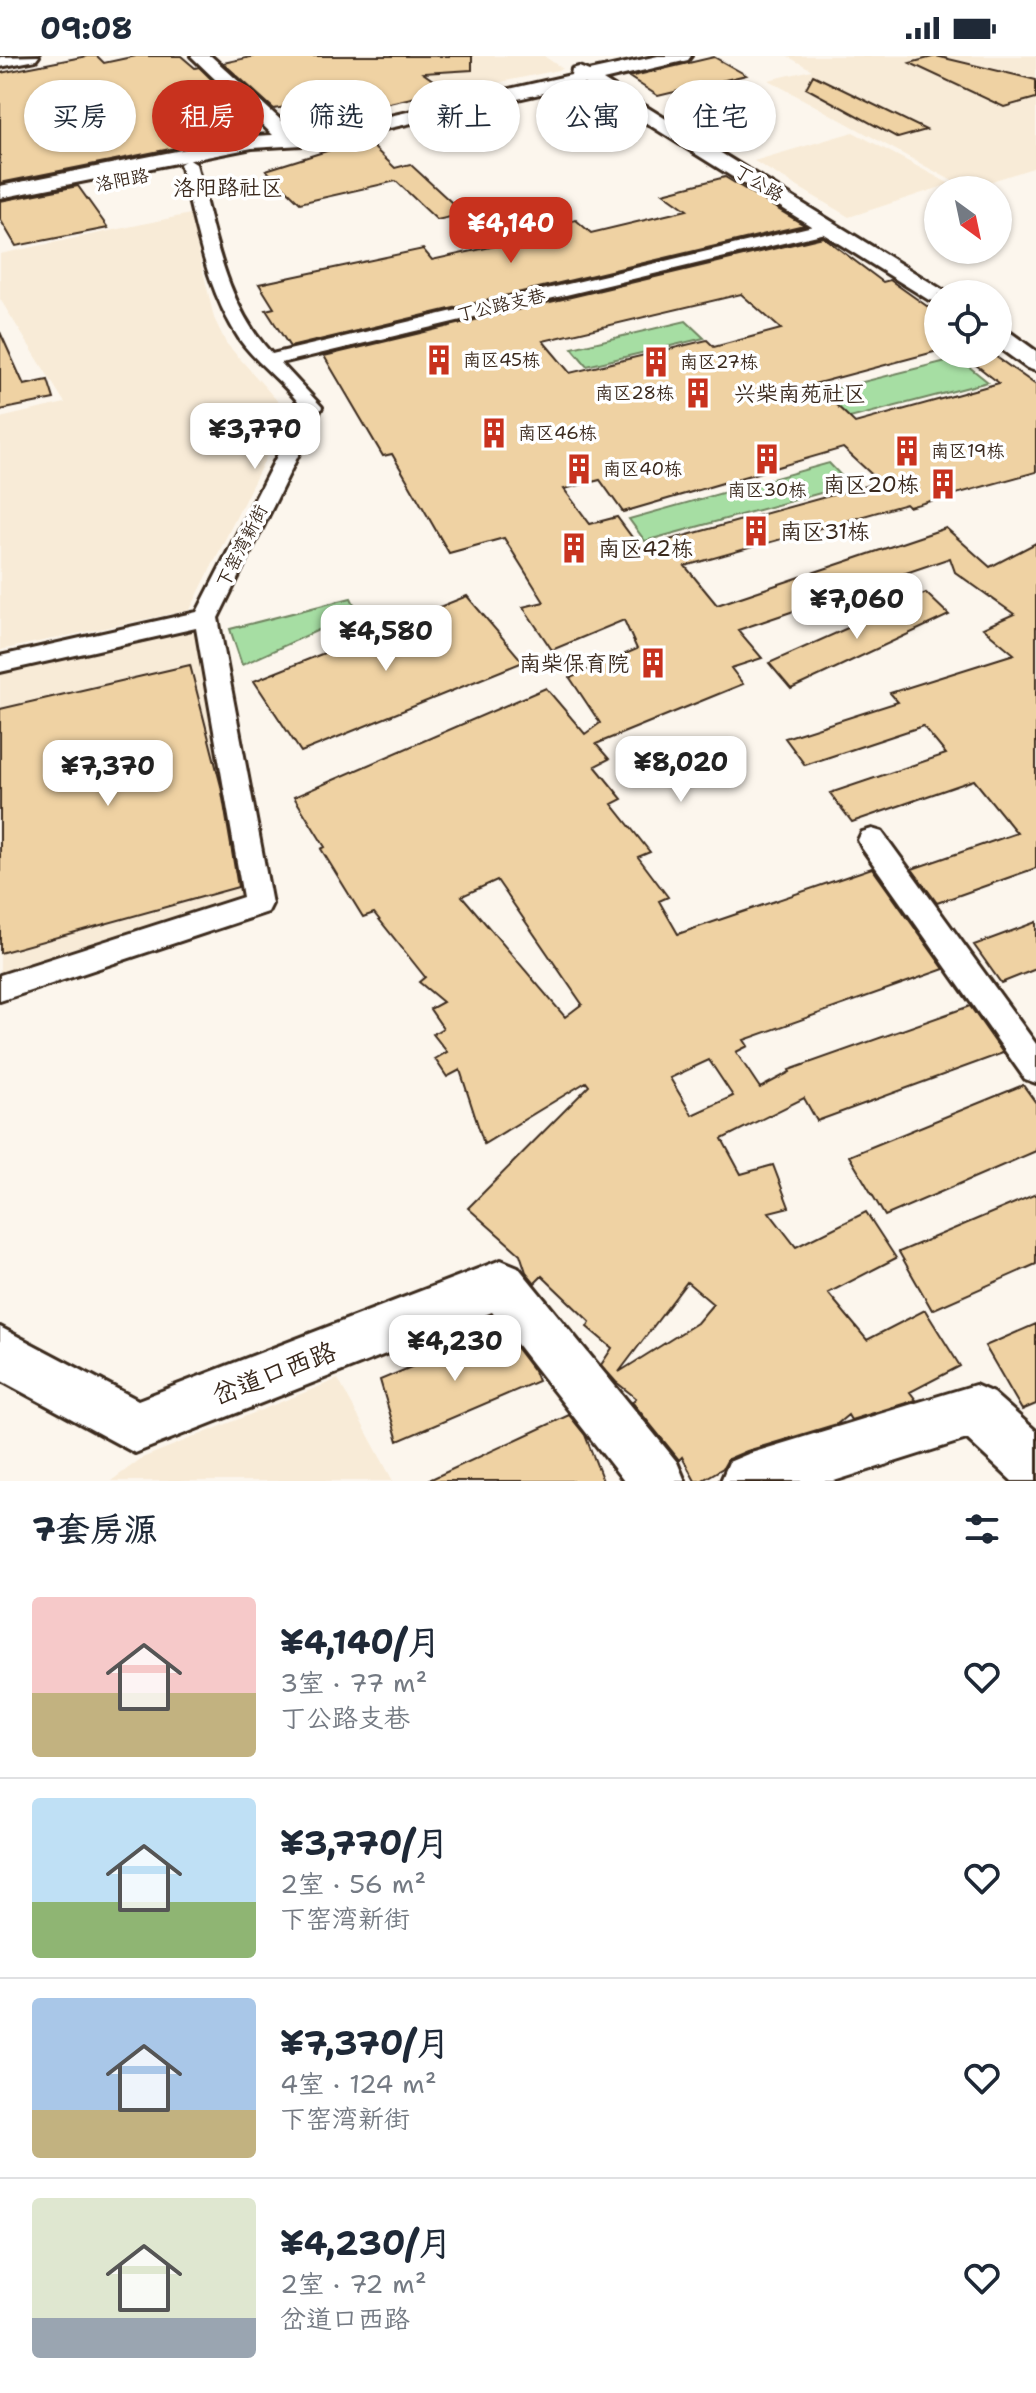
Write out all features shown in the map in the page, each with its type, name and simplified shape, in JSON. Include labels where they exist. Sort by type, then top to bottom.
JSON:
[{"type":"street","points":[[0,62],[30,56]]},
{"type":"street","points":[[200,56],[280,131]]},
{"type":"street","points":[[392,109],[633,56]]},
{"type":"street","name":"洛阳路","points":[[392,117],[656,56]]},
{"type":"street","points":[[582,75],[682,56]]},
{"type":"street","name":"丁公路","points":[[582,75],[924,286]]},
{"type":"street","name":"洛阳路","points":[[0,192],[252,142],[280,141]]},
{"type":"street","name":"洛阳路","points":[[0,202],[280,142]]},
{"type":"street","name":"洛阳路","points":[[0,202],[263,151],[280,144]]},
{"type":"street","name":"下窑湾新街","points":[[188,165],[226,298],[247,336],[266,361],[298,387],[312,407],[206,618]]},
{"type":"street","name":"丁公路支巷","points":[[266,361],[830,227]]},
{"type":"street","points":[[1012,345],[1036,363]]},
{"type":"street","points":[[0,664],[206,618],[258,904],[0,988]]},
{"type":"street","points":[[872,840],[1036,1069]]},
{"type":"street","name":"岔道口西路","points":[[0,1352],[135,1427],[501,1284],[658,1481]]},
{"type":"street","points":[[748,1481],[975,1411],[1036,1467]]},
{"type":"shaded area","points":[[393,56],[544,56],[563,69],[511,80],[438,80]]},
{"type":"shaded area","points":[[787,56],[1036,56],[1036,167],[1008,176],[943,176],[776,84],[776,80],[768,80],[812,70]]},
{"type":"shaded area","points":[[853,132],[935,176],[924,176],[924,192],[849,217],[754,161]]},
{"type":"shaded area","points":[[190,214],[214,318],[226,343],[288,413],[190,610],[0,650],[0,418],[65,403],[0,299],[0,254]]},
{"type":"shaded area","points":[[196,625],[246,898],[0,976],[0,670]]},
{"type":"shaded area","points":[[338,1379],[393,1481],[111,1481],[142,1458]]},
{"type":"green space","points":[[686,321],[704,338],[587,366],[572,348]]},
{"type":"green space","points":[[924,367],[970,368],[988,382],[850,418],[823,392]]},
{"type":"green space","points":[[829,463],[850,485],[645,541],[629,519]]},
{"type":"green space","points":[[351,598],[358,612],[242,665],[230,629]]},
{"type":"building","points":[[87,56],[97,56],[104,63],[136,56],[181,56],[212,80],[152,80],[152,152],[155,152],[0,183],[0,73]]},
{"type":"building","points":[[255,56],[472,56],[472,70],[423,73],[433,80],[408,80],[408,99],[392,102],[392,80],[280,80],[280,108],[274,109],[264,100],[264,80],[242,80],[223,63]]},
{"type":"building","points":[[936,56],[1036,80],[1036,98],[1004,107],[910,63]]},
{"type":"building","points":[[714,57],[746,75],[725,80],[664,80],[664,95],[658,96],[648,89],[648,80],[629,77]]},
{"type":"building","points":[[813,75],[926,130],[898,138],[806,88]]},
{"type":"building","points":[[323,152],[378,152],[395,168],[410,164],[464,214],[437,220],[396,181],[300,203],[266,170]]},
{"type":"building","points":[[725,177],[804,225],[290,347],[266,310],[274,308],[259,284],[423,249],[432,260],[522,240],[516,234],[576,220],[591,233],[687,210],[663,193]]},
{"type":"building","points":[[78,186],[108,228],[16,246],[0,219],[0,201]]},
{"type":"building","points":[[823,237],[883,282],[890,280],[924,304],[924,355],[814,384],[855,423],[999,383],[980,368],[1012,368],[1036,385],[1036,472],[909,507],[906,504],[685,566],[717,605],[946,528],[990,567],[1036,543],[1036,868],[937,903],[912,869],[1017,833],[974,780],[852,822],[830,793],[946,754],[923,726],[805,765],[785,738],[898,702],[890,693],[1014,654],[983,628],[1014,614],[955,572],[950,558],[738,630],[762,658],[731,668],[743,684],[596,744],[609,759],[595,766],[622,799],[612,804],[650,852],[638,857],[668,897],[659,901],[678,934],[872,868],[944,969],[744,1040],[748,1046],[736,1052],[760,1088],[789,1070],[970,1006],[1003,1053],[817,1121],[804,1098],[722,1139],[741,1174],[773,1165],[789,1207],[769,1212],[796,1247],[866,1212],[896,1258],[828,1293],[867,1340],[925,1310],[960,1366],[910,1392],[916,1400],[851,1420],[848,1415],[837,1424],[747,1451],[728,1459],[723,1468],[701,1481],[695,1481],[682,1457],[679,1460],[632,1402],[636,1398],[601,1365],[612,1348],[587,1327],[590,1322],[542,1276],[535,1283],[526,1272],[520,1254],[468,1208],[589,1086],[586,1082],[484,1144],[460,1070],[447,1077],[435,1059],[447,1052],[433,1034],[443,1028],[430,1009],[443,1002],[419,982],[425,977],[374,913],[363,917],[321,849],[325,847],[294,797],[546,688],[585,734],[600,723],[570,678],[637,649],[624,620],[552,650],[523,607],[544,602],[504,538],[449,553],[392,454],[383,456],[324,356]],"holes":[[[741,294],[781,329],[714,347],[707,340],[570,373],[543,341]],[[843,448],[880,482],[640,548],[617,517],[590,524],[564,489],[600,480],[623,512]],[[497,880],[582,1004],[565,1017],[462,896]],[[709,1060],[733,1096],[692,1115],[670,1078]],[[687,1282],[713,1304],[697,1323],[619,1372]]]},
{"type":"building","points":[[0,332],[24,385],[48,380],[54,399],[0,410]]},
{"type":"building","points":[[926,593],[949,615],[791,689],[769,663]]},
{"type":"building","points":[[467,596],[523,662],[301,752],[254,681]]},
{"type":"building","points":[[190,665],[221,786],[238,887],[0,953],[0,709]]},
{"type":"building","points":[[1036,922],[1036,969],[1001,983],[974,945]]},
{"type":"building","points":[[1023,1085],[1036,1103],[1036,1151],[885,1216],[849,1156]]},
{"type":"building","points":[[1036,1194],[1036,1264],[932,1310],[899,1252]]},
{"type":"building","points":[[1036,1324],[1036,1404],[1022,1410],[985,1346]]},
{"type":"building","points":[[502,1329],[534,1371],[538,1381],[398,1441],[380,1380]]},
{"type":"building","points":[[569,1415],[585,1435],[603,1481],[427,1481]]},
{"type":"place","name":"南区45栋","points":[[439,360]]},
{"type":"place","name":"南区27栋","points":[[656,362]]},
{"type":"place","name":"南区28栋","points":[[698,393]]},
{"type":"place","name":"南区46栋","points":[[494,433]]},
{"type":"place","name":"南区19栋","points":[[907,451]]},
{"type":"place","name":"南区30栋","points":[[767,459]]},
{"type":"place","name":"南区40栋","points":[[579,469]]},
{"type":"place","name":"南区20栋","points":[[943,484]]},
{"type":"place","name":"南区31栋","points":[[756,531]]},
{"type":"place","name":"南区42栋","points":[[574,548]]},
{"type":"place","name":"南柴保育院","points":[[653,663]]},
{"type":"district","name":"洛阳路社区","points":[[228,187]]},
{"type":"district","name":"兴柴南苑社区","points":[[800,393]]}]
